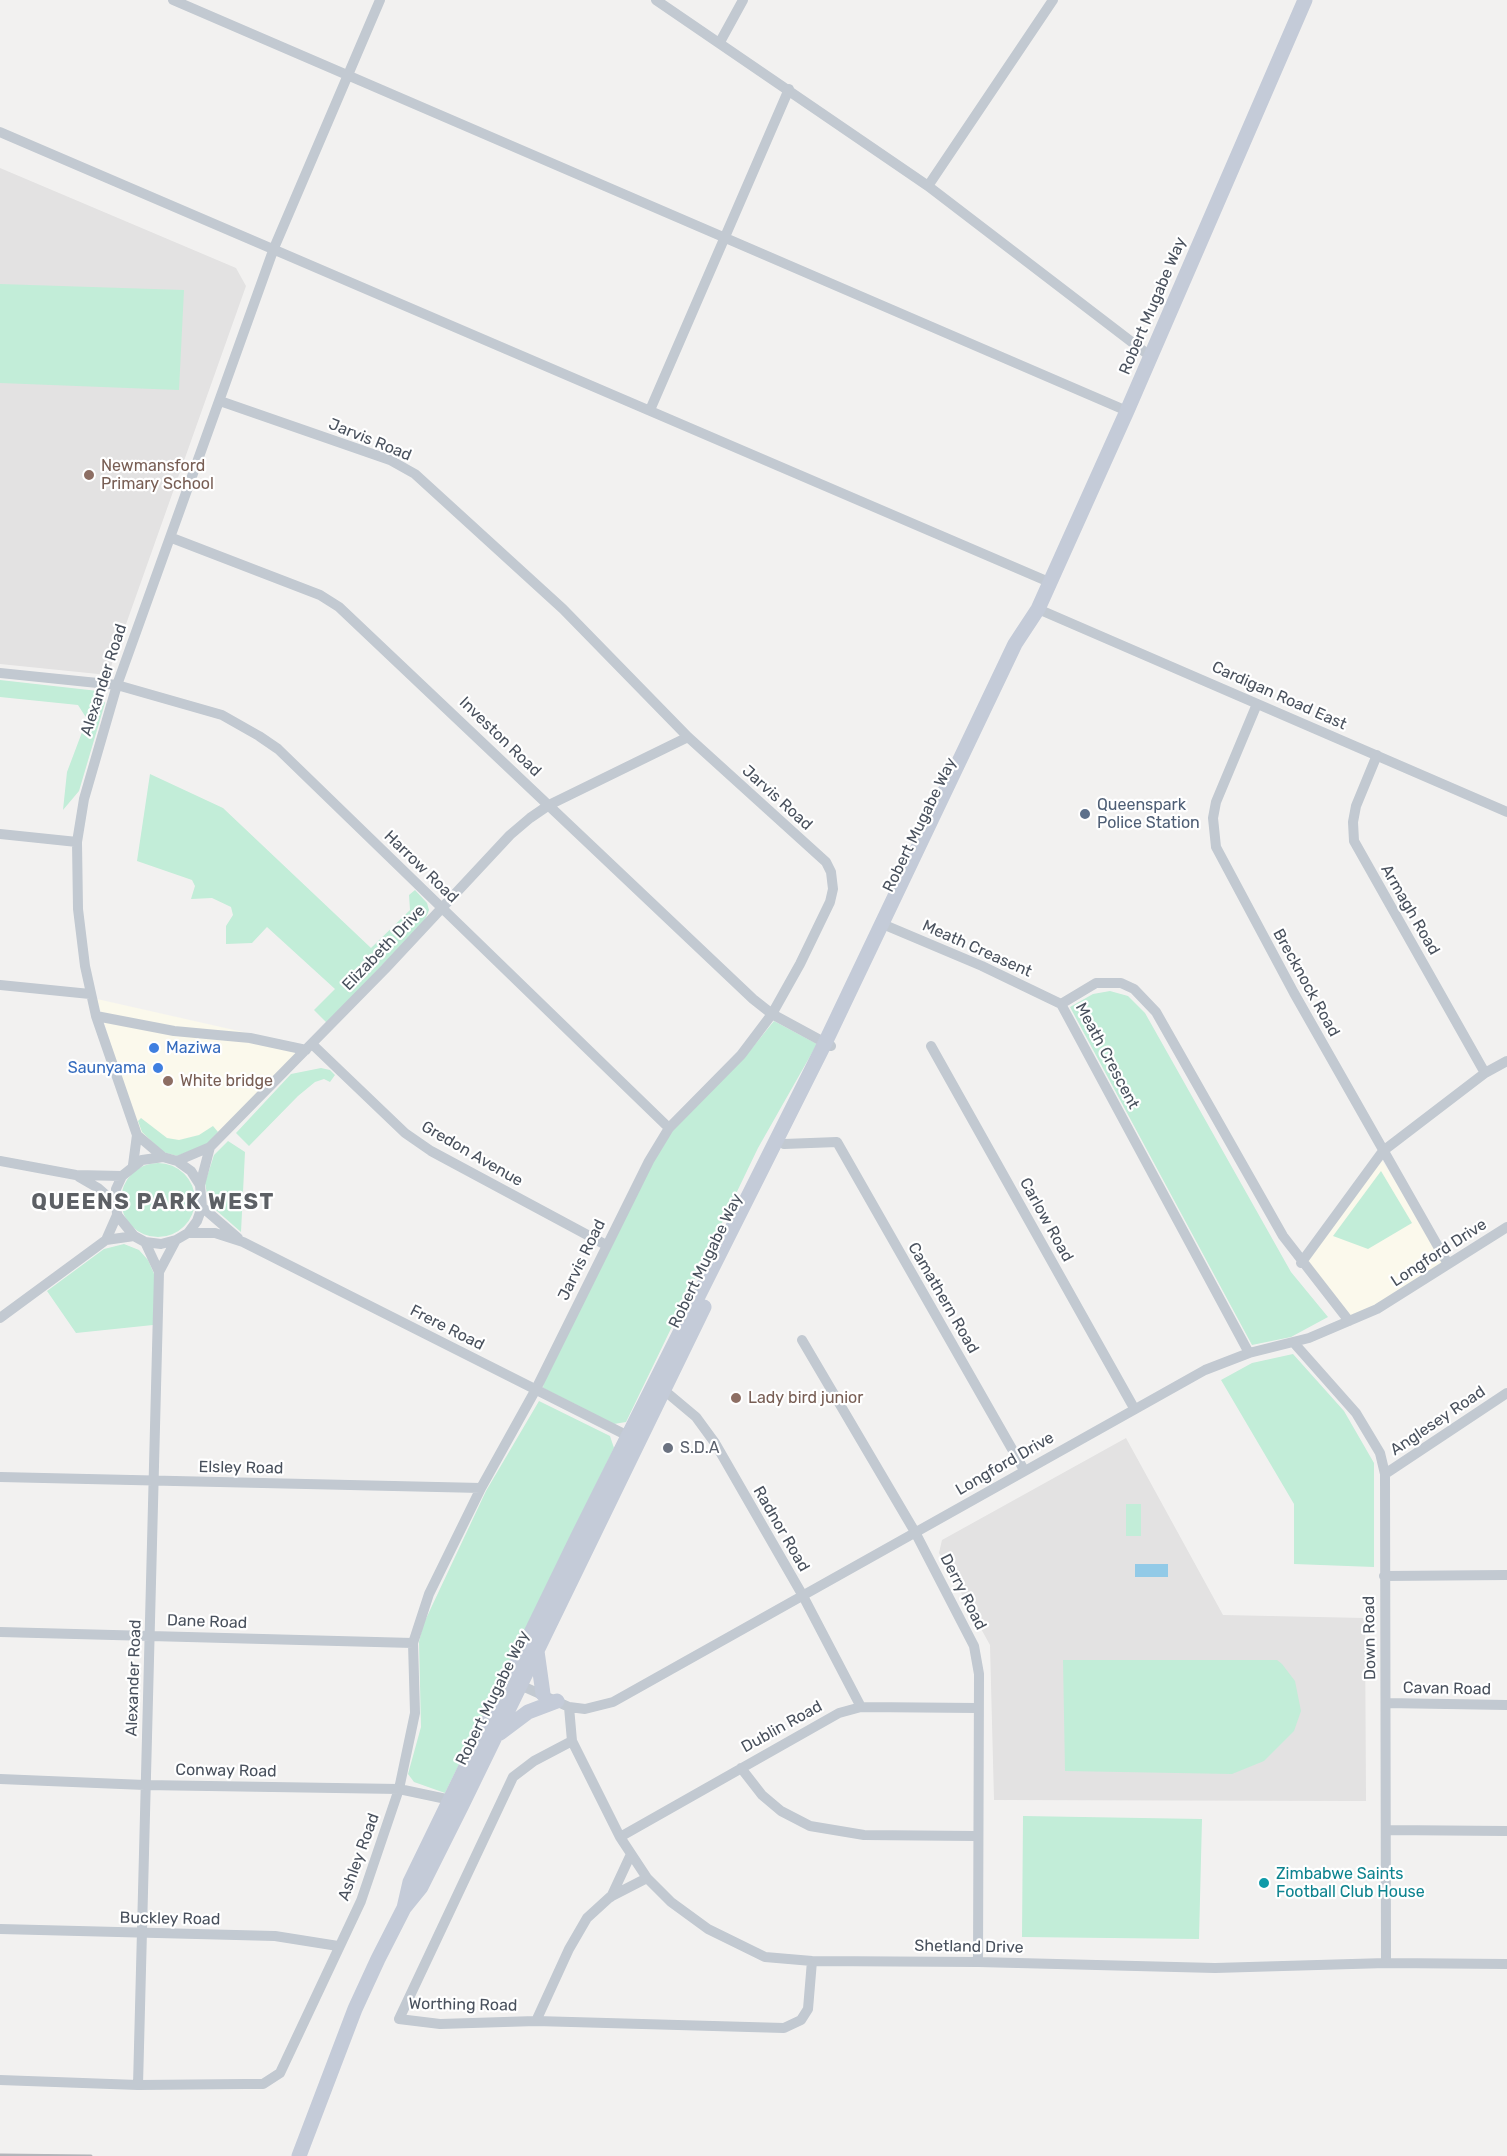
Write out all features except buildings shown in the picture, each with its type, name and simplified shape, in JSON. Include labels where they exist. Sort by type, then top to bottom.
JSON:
[{"type":"main road","name":"Robert Mugabe Way","points":[[659,1385],[885,925],[1005,688],[1024,647],[1029,625],[1127,411],[1305,0]]},
{"type":"main road","name":"Robert Mugabe Way","points":[[301,2151],[355,2009],[404,1908],[410,1882],[496,1706],[532,1646],[632,1438],[784,1144],[828,1044]]},
{"type":"main road","name":"Robert Mugabe Way","points":[[404,1908],[421,1887],[496,1736],[519,1685],[532,1646]]},
{"type":"main road","points":[[532,1646],[543,1694]]},
{"type":"main road","points":[[496,1736],[528,1712],[563,1704]]},
{"type":"street","points":[[173,0],[1127,411]]},
{"type":"street","name":"Alexander Road","points":[[133,1165],[137,1135],[90,994],[78,909],[77,842],[92,768],[117,685],[172,538],[274,248],[380,0]]},
{"type":"street","points":[[656,0],[928,186],[1150,356]]},
{"type":"street","points":[[720,42],[743,0]]},
{"type":"street","points":[[928,186],[1053,0]]},
{"type":"street","points":[[650,410],[789,89]]},
{"type":"street","points":[[0,132],[1049,582]]},
{"type":"street","name":"Jarvis Road","points":[[220,401],[390,460],[415,474],[563,609],[688,737],[826,862],[831,872],[833,889],[830,902],[800,964],[772,1014],[741,1055],[669,1128],[606,1245],[536,1389]]},
{"type":"street","name":"Investon Road","points":[[172,538],[320,595],[339,607],[753,999],[772,1014],[828,1044]]},
{"type":"street","name":"Cardigan Road East","points":[[1038,609],[1507,812]]},
{"type":"street","name":"Harrow Road","points":[[0,673],[117,685],[222,715],[259,736],[278,749],[669,1128]]},
{"type":"street","name":"Brecknock Road","points":[[1257,704],[1216,802],[1213,818],[1216,848],[1288,983],[1449,1264]]},
{"type":"street","name":"Elizabeth Drive","points":[[177,1161],[210,1148],[443,908],[510,835],[549,805],[688,737]]},
{"type":"street","name":"Armagh Road","points":[[1377,755],[1356,806],[1353,822],[1354,841],[1485,1073]]},
{"type":"street","points":[[0,834],[77,842]]},
{"type":"street","name":"Meath Creasent","points":[[885,925],[982,966],[1061,1004]]},
{"type":"street","name":"Meath Crescent","points":[[1250,1353],[1061,1004],[1096,983],[1109,981],[1134,989],[1145,998],[1180,1052],[1260,1196],[1301,1263],[1349,1321]]},
{"type":"street","points":[[0,985],[90,994]]},
{"type":"street","points":[[96,1016],[167,1030],[250,1038],[309,1047]]},
{"type":"street","name":"Carlow Road","points":[[931,1046],[1134,1408]]},
{"type":"street","name":"Gredon Avenue","points":[[309,1047],[405,1133],[457,1165],[606,1245]]},
{"type":"street","points":[[1301,1263],[1383,1150],[1485,1073],[1507,1061]]},
{"type":"street","points":[[137,1135],[163,1157]]},
{"type":"street","name":"Camathern Road","points":[[784,1144],[837,1142],[1024,1470]]},
{"type":"street","name":"Elizabeth Drive","points":[[200,1185],[210,1148]]},
{"type":"street","points":[[152,1157],[163,1157],[177,1161],[191,1171],[200,1185],[202,1207],[197,1221],[188,1233],[176,1240],[161,1244],[145,1242],[134,1236],[117,1215],[115,1203],[116,1189],[122,1176],[133,1165],[152,1157]]},
{"type":"street","points":[[0,1161],[76,1175],[122,1176]]},
{"type":"street","points":[[76,1175],[98,1188],[115,1203]]},
{"type":"street","name":"Frere Road","points":[[202,1207],[243,1242]]},
{"type":"street","points":[[106,1240],[117,1215]]},
{"type":"street","name":"Longford Drive","points":[[519,1685],[563,1704],[585,1709],[613,1702],[1134,1408],[1216,1365],[1250,1353],[1294,1343],[1349,1321],[1403,1294],[1507,1227]]},
{"type":"street","name":"Frere Road","points":[[188,1233],[215,1233],[243,1242],[632,1438]]},
{"type":"street","points":[[0,1318],[106,1240],[134,1236]]},
{"type":"street","name":"Alexander Road","points":[[159,1272],[176,1240]]},
{"type":"street","name":"Alexander Road","points":[[138,2085],[159,1272],[145,1242]]},
{"type":"street","name":"Derry Road","points":[[802,1340],[915,1532],[974,1646],[979,1674],[976,1836],[978,1962]]},
{"type":"street","name":"Down Road","points":[[1294,1343],[1356,1413],[1380,1454],[1385,1474],[1386,1964]]},
{"type":"street","name":"Radnor Road","points":[[659,1385],[696,1417],[715,1443],[803,1596],[861,1707]]},
{"type":"street","name":"Ashley Road","points":[[3,2081],[138,2085],[263,2084],[273,2079],[287,2062],[370,1876],[399,1789],[415,1713],[413,1643],[424,1607],[481,1488],[536,1389]]},
{"type":"street","name":"Anglesey Road","points":[[1385,1474],[1507,1393]]},
{"type":"street","name":"Elsley Road","points":[[0,1477],[481,1488]]},
{"type":"street","points":[[1384,1576],[1507,1575]]},
{"type":"street","name":"Dane Road","points":[[0,1632],[413,1643]]},
{"type":"street","points":[[496,1706],[519,1685]]},
{"type":"street","name":"Cavan Road","points":[[1386,1703],[1507,1705]]},
{"type":"street","name":"Shetland Drive","points":[[563,1704],[572,1741],[620,1837],[647,1878],[671,1902],[708,1929],[754,1954],[812,1962],[978,1962],[1215,1968],[1507,1964]]},
{"type":"street","name":"Dublin Road","points":[[620,1837],[827,1719],[861,1707],[978,1708]]},
{"type":"street","name":"Worthing Road","points":[[572,1741],[521,1769],[510,1782],[399,2019],[440,2024],[536,2021],[784,2028],[801,2020],[808,2009],[812,1962]]},
{"type":"street","points":[[741,1768],[762,1795],[774,1806],[810,1826],[864,1835],[976,1836]]},
{"type":"street","name":"Conway Road","points":[[0,1779],[145,1785],[399,1789],[451,1800]]},
{"type":"street","points":[[1386,1830],[1507,1832]]},
{"type":"street","points":[[610,1897],[631,1854]]},
{"type":"street","points":[[536,2021],[586,1918],[610,1897],[647,1878]]},
{"type":"street","name":"Buckley Road","points":[[0,1929],[275,1936],[338,1946]]},
{"type":"shaded area","name":"Newmansford Primary School","points":[[0,168],[236,268],[246,286],[108,675],[0,664]]},
{"type":"shaded area","points":[[97,999],[305,1046],[209,1146],[177,1159],[138,1133]]},
{"type":"shaded area","points":[[1382,1160],[1446,1264],[1350,1319],[1304,1263]]},
{"type":"shaded area","points":[[1126,1438],[1223,1615],[1365,1618],[1366,1801],[994,1800],[990,1645],[939,1553],[942,1540]]},
{"type":"green space","points":[[0,284],[184,290],[179,390],[0,383]]},
{"type":"green space","points":[[0,680],[98,691],[105,703],[79,791],[63,810],[67,772],[87,719],[78,705],[0,697]]},
{"type":"green space","points":[[150,774],[223,808],[371,948],[410,910],[409,895],[415,890],[427,903],[429,910],[425,920],[327,1023],[314,1010],[335,989],[267,927],[252,943],[226,944],[226,926],[233,915],[231,907],[212,898],[191,899],[195,886],[192,880],[137,861]]},
{"type":"green space","points":[[1110,991],[1128,996],[1145,1013],[1291,1272],[1328,1317],[1291,1337],[1252,1345],[1070,1007],[1093,994]]},
{"type":"green space","points":[[774,1021],[817,1044],[758,1148],[626,1422],[614,1424],[543,1388],[544,1380],[652,1163],[672,1130],[744,1058]]},
{"type":"green space","points":[[321,1068],[330,1070],[335,1075],[330,1082],[324,1079],[315,1082],[249,1146],[236,1133],[291,1074]]},
{"type":"green space","points":[[141,1118],[167,1138],[179,1140],[199,1135],[213,1126],[218,1132],[207,1144],[177,1156],[163,1152],[142,1132],[138,1121]]},
{"type":"green space","points":[[228,1141],[245,1152],[241,1232],[209,1204],[205,1183],[214,1155]]},
{"type":"green space","points":[[151,1163],[165,1163],[179,1169],[189,1179],[195,1193],[195,1207],[189,1221],[179,1231],[165,1237],[151,1237],[137,1231],[127,1221],[121,1207],[121,1193],[127,1179],[137,1169]]},
{"type":"green space","points":[[1381,1171],[1412,1223],[1368,1249],[1333,1236]]},
{"type":"green space","points":[[124,1244],[139,1250],[148,1260],[155,1276],[153,1325],[76,1333],[47,1291],[104,1249]]},
{"type":"green space","points":[[1293,1354],[1344,1411],[1374,1463],[1374,1567],[1294,1564],[1294,1504],[1221,1380],[1252,1363]]},
{"type":"green space","points":[[539,1401],[610,1436],[614,1448],[445,1793],[414,1782],[408,1774],[421,1727],[419,1642],[423,1625],[486,1491]]},
{"type":"green space","points":[[1126,1504],[1141,1504],[1141,1536],[1126,1536]]},
{"type":"green space","points":[[1063,1660],[1277,1660],[1295,1681],[1301,1711],[1294,1731],[1264,1761],[1232,1774],[1065,1771]]},
{"type":"green space","points":[[1023,1816],[1202,1819],[1199,1939],[1022,1937]]},
{"type":"water","points":[[1135,1564],[1168,1564],[1168,1577],[1135,1577]]},
{"type":"railway","points":[[0,2155],[91,2156]]},
{"type":"place","name":"Newmansford Primary School","points":[[89,475]]},
{"type":"place","name":"Queenspark Police Station","points":[[1085,814]]},
{"type":"place","name":"Maziwa","points":[[154,1048]]},
{"type":"place","name":"Saunyama","points":[[158,1068]]},
{"type":"place","name":"White bridge","points":[[168,1081]]},
{"type":"place","name":"Lady bird junior","points":[[736,1398]]},
{"type":"place","name":"S.D.A","points":[[668,1448]]},
{"type":"place","name":"Zimbabwe Saints Football Club House","points":[[1264,1883]]},
{"type":"district","name":"QUEENS PARK WEST","points":[[153,1203]]}]
